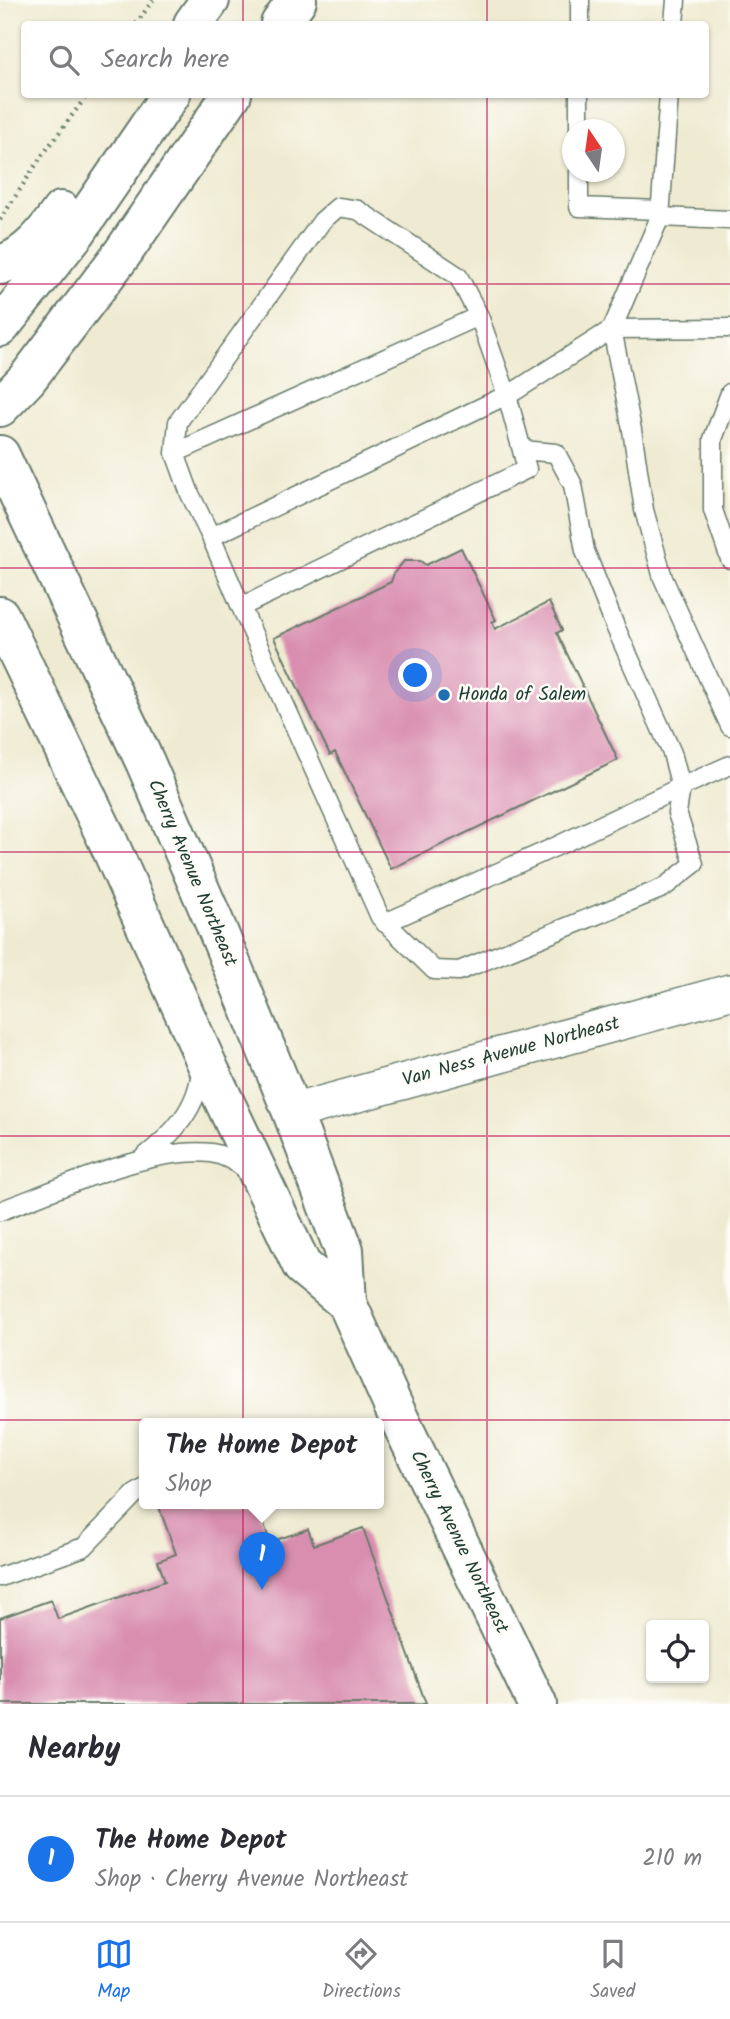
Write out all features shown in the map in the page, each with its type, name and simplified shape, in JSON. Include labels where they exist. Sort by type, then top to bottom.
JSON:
[{"type":"main road","points":[[195,21],[210,0]]},
{"type":"main road","points":[[222,21],[236,0]]},
{"type":"main road","points":[[282,21],[297,0]]},
{"type":"main road","points":[[0,265],[20,256],[55,220],[140,98]]},
{"type":"main road","points":[[0,327],[77,232],[168,98]]},
{"type":"main road","points":[[0,407],[27,379],[122,254],[229,98]]},
{"type":"main road","name":"Cherry Avenue Northeast","points":[[0,456],[145,762],[215,924],[292,1112],[344,1250],[347,1303],[395,1410],[537,1704]]},
{"type":"main road","name":"Cherry Avenue Northeast","points":[[0,616],[107,839],[210,1071],[302,1266],[347,1303]]},
{"type":"main road","points":[[210,1071],[258,1110],[274,1114],[292,1112]]},
{"type":"street","name":"Van Ness Avenue Northeast","points":[[292,1112],[730,992]]},
{"type":"lane","points":[[580,0],[580,21]]},
{"type":"lane","points":[[674,21],[676,0]]},
{"type":"lane","points":[[579,98],[579,119]]},
{"type":"lane","points":[[669,98],[660,213],[612,329],[632,430],[644,510],[663,578],[730,726]]},
{"type":"lane","points":[[579,182],[579,207],[730,220]]},
{"type":"lane","points":[[241,607],[527,468],[522,450],[507,395],[478,316],[458,276],[358,210],[338,207],[322,221],[178,422],[175,453],[190,494],[380,917],[434,970],[459,971],[663,888],[694,864],[677,813],[681,787],[672,752],[615,625],[586,551],[573,485],[556,453],[522,450]]},
{"type":"lane","points":[[175,453],[478,316]]},
{"type":"lane","points":[[211,537],[507,395],[612,329],[730,328]]},
{"type":"lane","points":[[730,393],[713,439],[713,510],[730,559]]},
{"type":"lane","points":[[385,923],[730,765]]},
{"type":"lane","points":[[141,1160],[168,1138],[189,1111],[201,1070],[195,1037]]},
{"type":"lane","points":[[0,1211],[141,1160],[186,1154],[212,1153],[236,1162],[261,1178]]},
{"type":"lane","points":[[0,1577],[85,1547],[139,1492]]},
{"type":"path","points":[[138,21],[153,0]]},
{"type":"path","points":[[0,220],[41,157],[85,98]]},
{"type":"building","name":"Honda of Salem","points":[[461,548],[496,620],[492,622],[495,629],[549,602],[562,630],[557,633],[618,760],[391,869],[335,752],[330,755],[274,638],[391,582],[394,573],[404,561],[420,561],[426,565]]},
{"type":"building","points":[[160,1509],[259,1509],[270,1542],[308,1529],[314,1545],[363,1528],[426,1704],[0,1704],[0,1618],[51,1600],[58,1619],[165,1581],[158,1561],[176,1554]]},
{"type":"place","name":"Honda of Salem","points":[[444,695]]},
{"type":"place","name":"The Home Depot","points":[[262,1590]]}]
